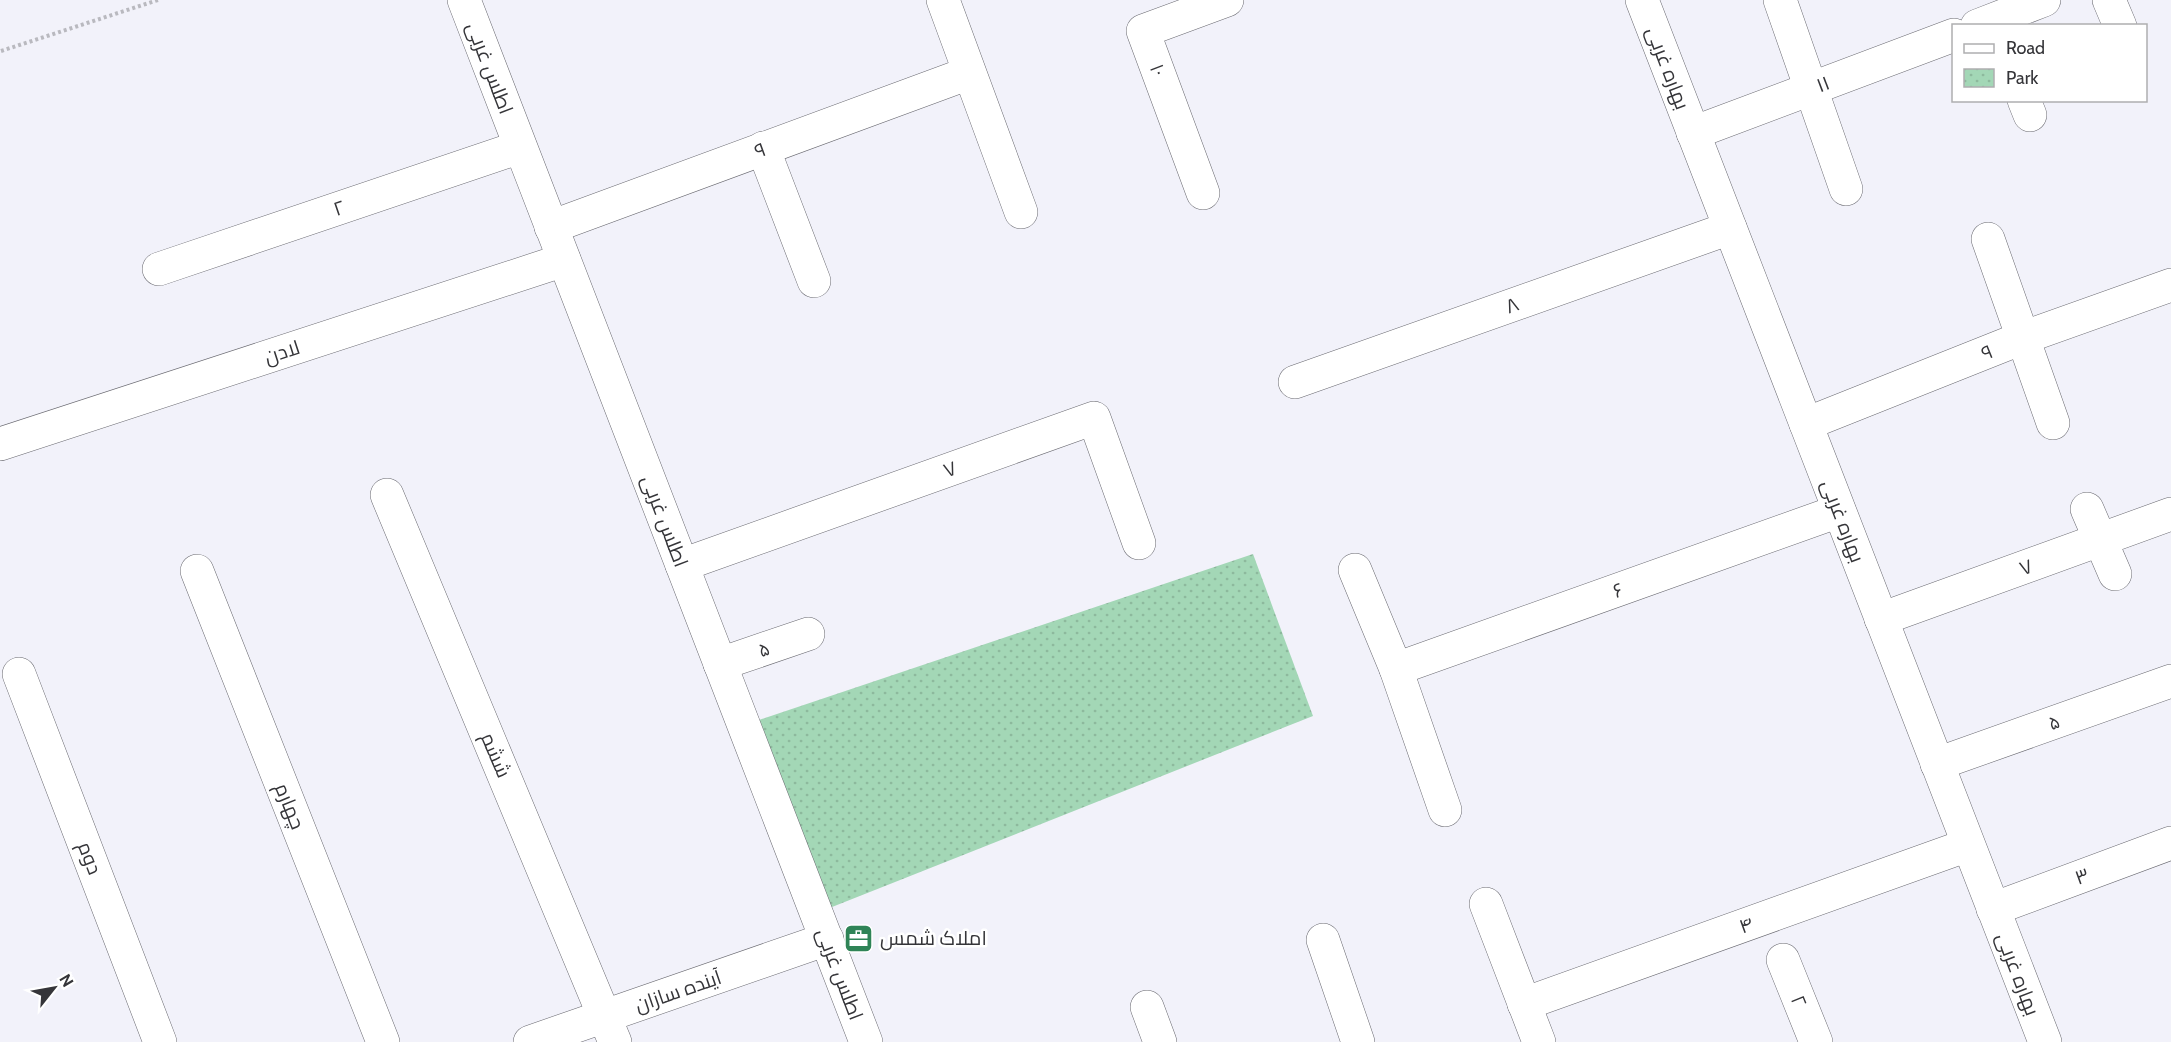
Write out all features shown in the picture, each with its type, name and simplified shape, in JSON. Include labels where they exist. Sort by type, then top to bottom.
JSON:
[{"type":"street","name":"اطلس غربی","points":[[464,0],[866,1042]]},
{"type":"street","points":[[943,0],[1021,212]]},
{"type":"street","name":"۱۰","points":[[1203,193],[1143,31],[1227,0]]},
{"type":"street","name":"بهاره غربی","points":[[1642,0],[2045,1042]]},
{"type":"street","points":[[1780,0],[1846,189]]},
{"type":"street","points":[[1987,18],[2044,0]]},
{"type":"street","points":[[2109,0],[2119,24]]},
{"type":"street","name":"۱۱","points":[[1693,133],[1952,34]]},
{"type":"street","name":"۹","points":[[551,227],[969,72]]},
{"type":"street","name":"۲","points":[[159,269],[520,147]]},
{"type":"street","points":[[763,148],[814,281]]},
{"type":"street","name":"۸","points":[[1295,382],[1730,228]]},
{"type":"street","points":[[1988,239],[2053,423]]},
{"type":"street","name":"لادن","points":[[0,444],[564,260]]},
{"type":"street","name":"۹","points":[[1806,424],[2022,338],[2171,285]]},
{"type":"street","name":"۷","points":[[682,566],[1094,418],[1139,543]]},
{"type":"street","name":"ششم","points":[[387,495],[610,1029]]},
{"type":"street","points":[[2087,509],[2115,574]]},
{"type":"street","name":"۶","points":[[1396,669],[1839,511]]},
{"type":"street","name":"۷","points":[[1881,620],[2171,514]]},
{"type":"street","points":[[1354,570],[1396,669],[1445,810]]},
{"type":"street","name":"چهارم","points":[[197,571],[383,1042]]},
{"type":"street","name":"۵","points":[[720,664],[808,634]]},
{"type":"street","name":"دوم","points":[[20,674],[160,1042]]},
{"type":"street","name":"۵","points":[[1937,764],[2171,681]]},
{"type":"street","name":"۳","points":[[1993,909],[2171,843]]},
{"type":"street","name":"۴","points":[[1524,1005],[1968,845]]},
{"type":"street","points":[[1486,904],[1539,1042]]},
{"type":"street","name":"آینده سازان","points":[[530,1042],[610,1029],[827,939]]},
{"type":"street","points":[[1323,940],[1359,1042]]},
{"type":"street","name":"۲","points":[[1783,960],[1816,1042]]},
{"type":"street","points":[[1147,1008],[1160,1042]]},
{"type":"path","points":[[1,51],[158,0]]},
{"type":"green space","points":[[1253,554],[1313,716],[827,909],[756,721]]},
{"type":"place","name":"املاک شمس","points":[[859,938]]}]
